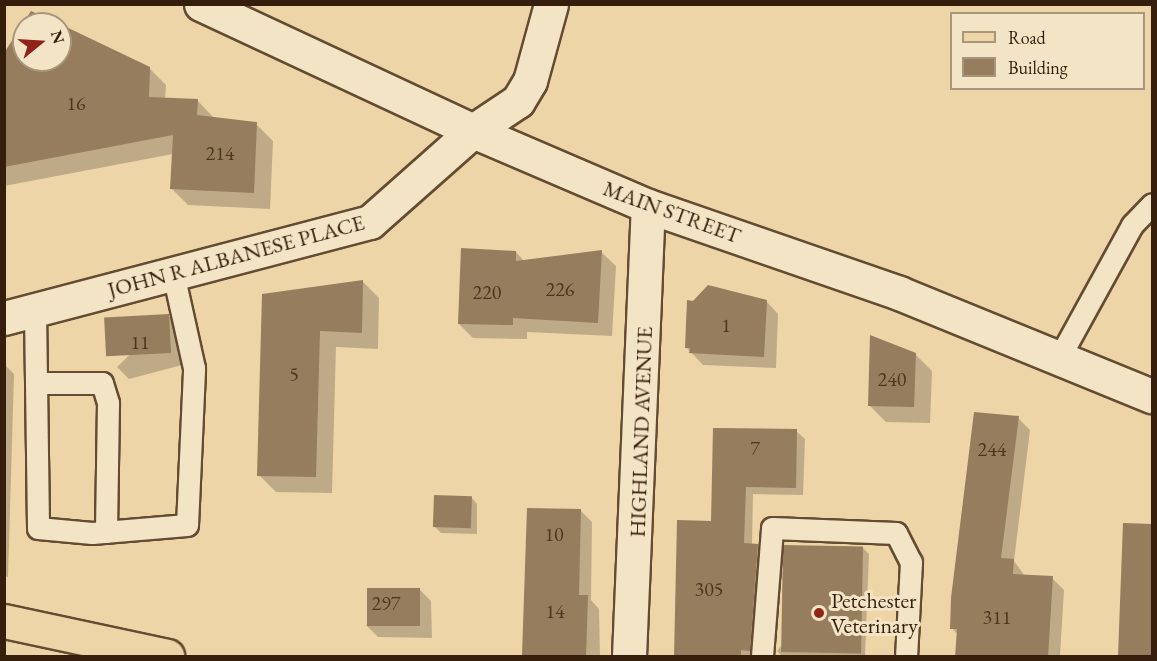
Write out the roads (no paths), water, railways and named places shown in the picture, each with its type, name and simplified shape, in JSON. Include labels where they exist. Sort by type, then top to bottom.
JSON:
[{"type":"main road","points":[[4,621],[75,647],[167,657]]},
{"type":"street","name":"MAIN STREET","points":[[201,4],[473,131],[648,206],[899,293],[1152,396]]},
{"type":"street","name":"JOHN R ALBANESE PLACE","points":[[20,314],[370,222],[473,131],[518,101],[530,81],[551,4]]},
{"type":"street","name":"HIGHLAND AVENUE","points":[[629,657],[648,206]]},
{"type":"lane","points":[[1059,358],[1132,225],[1152,204]]},
{"type":"lane","points":[[20,314],[36,383],[38,528],[106,531],[187,525],[194,368],[174,273]]},
{"type":"lane","points":[[36,383],[102,383],[108,403],[106,531]]},
{"type":"lane","points":[[762,657],[772,528],[896,532],[911,562],[906,657]]},
{"type":"place","name":"Petchester Veterinary","points":[[819,613]]}]
